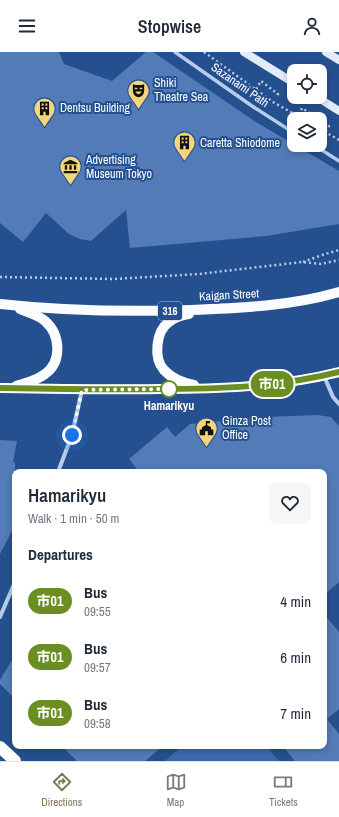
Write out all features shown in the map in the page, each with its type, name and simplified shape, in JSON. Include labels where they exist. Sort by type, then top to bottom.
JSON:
[{"type":"highway","points":[[0,747],[15,761]]},
{"type":"main road","points":[[244,52],[287,79]]},
{"type":"main road","points":[[326,52],[339,60]]},
{"type":"main road","points":[[327,103],[339,111]]},
{"type":"main road","name":"Kaigan Street","points":[[4,304],[92,311],[206,309],[256,307],[294,302],[339,292]]},
{"type":"main road","points":[[4,304],[36,315],[45,321],[52,328],[57,340],[58,351],[54,365],[46,373],[37,379],[4,388]]},
{"type":"main road","points":[[206,309],[178,316],[168,322],[161,332],[157,346],[158,356],[163,369],[175,379],[184,383],[208,389]]},
{"type":"main road","points":[[4,388],[82,390],[208,389],[279,384],[339,372]]},
{"type":"street","name":"Sazanami Path","points":[[175,52],[287,128]]},
{"type":"street","points":[[325,152],[339,161]]},
{"type":"street","points":[[324,376],[333,397],[339,404]]},
{"type":"street","points":[[59,469],[72,435],[82,390]]},
{"type":"street","points":[[0,617],[12,589]]},
{"type":"path","points":[[204,52],[273,102],[291,112]]},
{"type":"path","points":[[256,89],[261,81],[278,94],[277,95]]},
{"type":"path","points":[[301,110],[302,108],[308,112]]},
{"type":"path","points":[[327,133],[339,140]]},
{"type":"path","points":[[0,277],[114,279],[199,274],[302,262],[339,250]]},
{"type":"path","points":[[302,262],[321,264],[339,260]]},
{"type":"shaded area","points":[[179,749],[269,749],[279,761],[165,761]]},
{"type":"building","points":[[0,52],[59,52],[64,64],[112,81],[146,52],[153,52],[256,122],[287,140],[287,152],[307,152],[339,171],[339,224],[266,236],[130,248],[126,210],[91,241],[80,239],[69,234],[46,213],[23,242],[0,223]]},
{"type":"building","points":[[317,415],[331,417],[339,426],[339,582],[327,592],[327,469],[137,469],[129,459],[167,427],[175,437],[190,424],[267,417]]},
{"type":"building","points":[[0,440],[17,441],[13,462],[15,463],[15,469],[12,469],[12,531],[0,554]]},
{"type":"building","points":[[327,618],[339,632],[339,709],[327,719]]},
{"type":"building","points":[[12,660],[12,696],[0,684],[0,680]]},
{"type":"building","points":[[327,719],[339,734],[339,761],[295,761],[285,749],[327,749]]},
{"type":"building","points":[[65,749],[159,749],[145,761],[77,761]]},
{"type":"bus line","name":"市01","points":[[0,388],[92,390],[208,389],[279,384],[339,372]]},
{"type":"place","name":"Shiki Theatre Sea","points":[[139,110]]},
{"type":"place","name":"Dentsu Building","points":[[44,128]]},
{"type":"place","name":"Caretta Shiodome","points":[[185,162]]},
{"type":"place","name":"Advertising Museum Tokyo","points":[[70,186]]},
{"type":"place","name":"Hamarikyu","points":[[169,389]]},
{"type":"place","name":"Ginza Post Office","points":[[206,448]]},
{"type":"route","points":[[72,435],[82,390],[169,389]]}]
